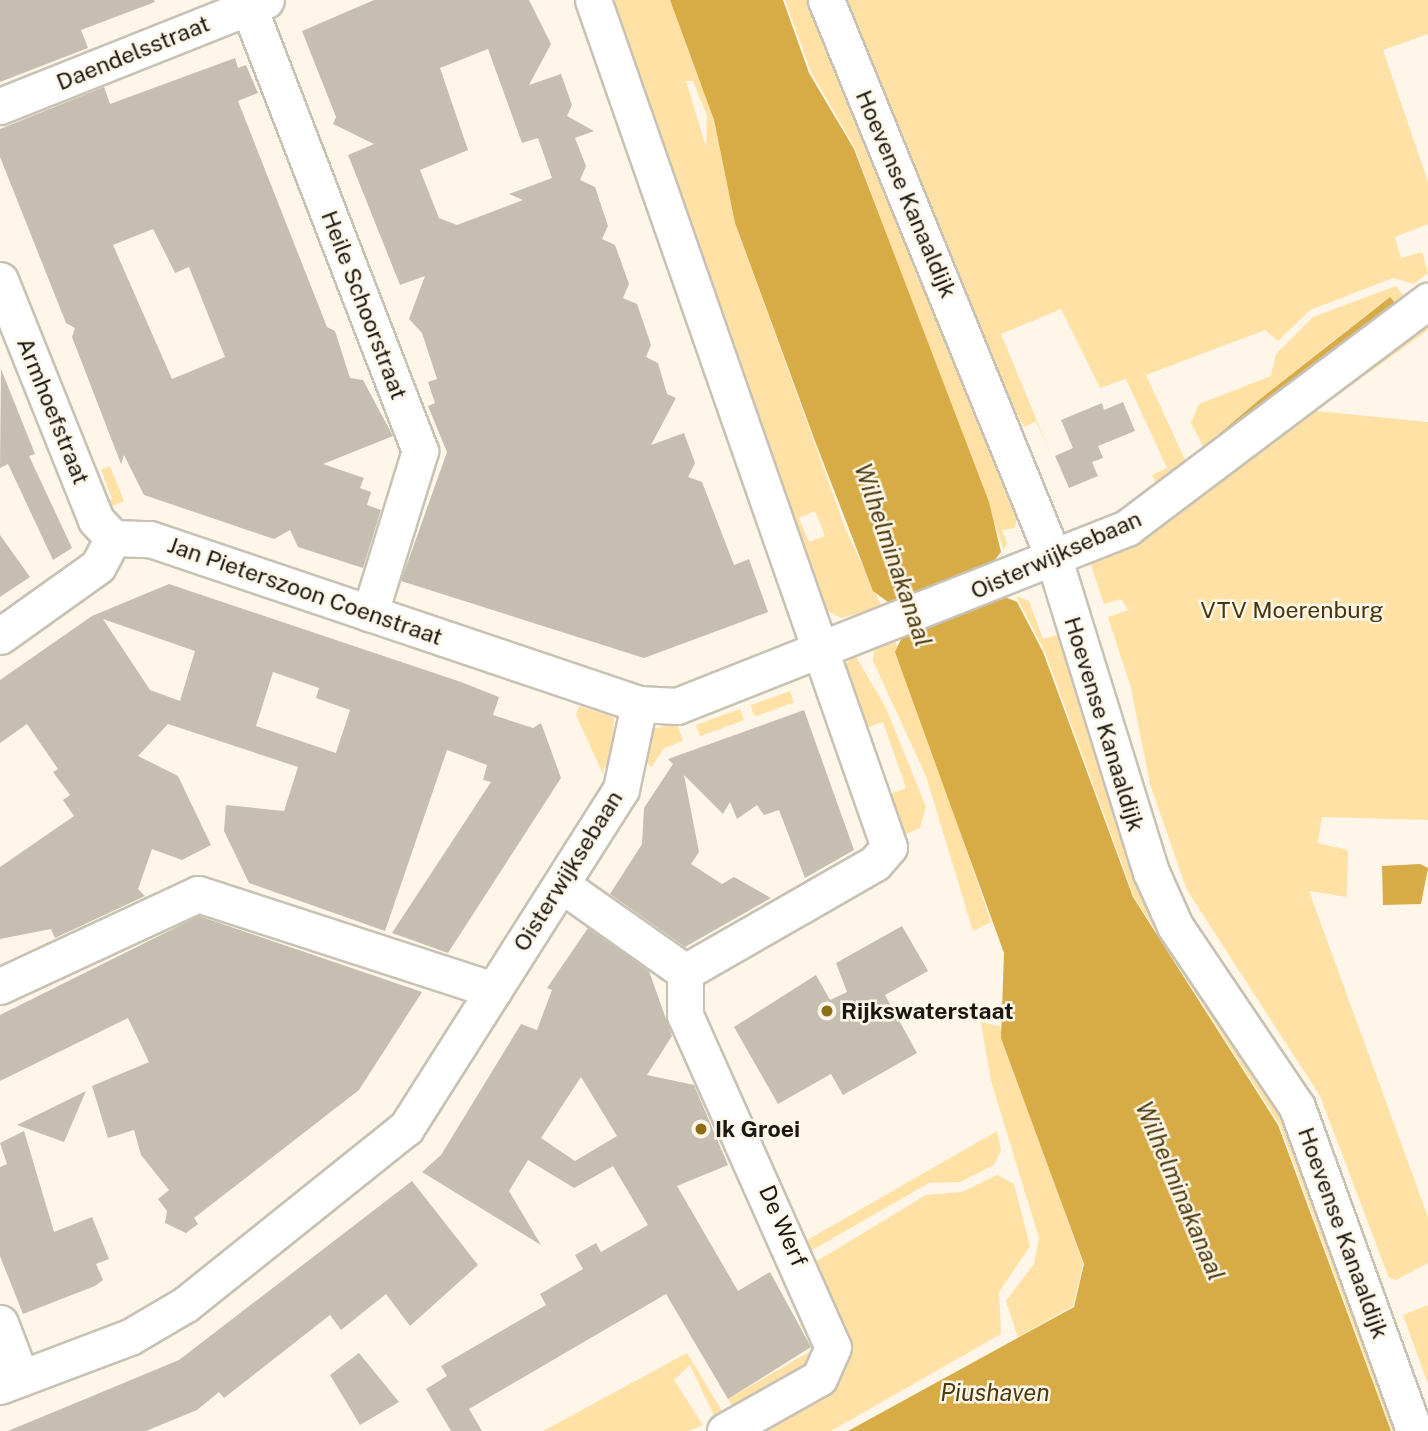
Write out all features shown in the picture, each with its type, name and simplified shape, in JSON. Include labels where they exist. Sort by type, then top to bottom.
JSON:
[{"type":"street","points":[[576,895],[685,972],[875,863],[888,847],[593,0]]},
{"type":"street","name":"Hoevense Kanaaldijk","points":[[826,0],[1054,559],[1151,872],[1175,926],[1297,1107],[1414,1431]]},
{"type":"street","name":"Daendelsstraat","points":[[0,106],[254,2]]},
{"type":"street","name":"Heile Schoorstraat","points":[[254,2],[420,451],[370,613]]},
{"type":"street","name":"Armhoefstraat","points":[[0,280],[96,520],[113,538]]},
{"type":"street","name":"Oisterwijksebaan","points":[[11,1382],[130,1337],[186,1304],[406,1128],[621,789],[639,704],[677,706],[1004,580],[1128,527],[1171,500],[1428,301]]},
{"type":"street","points":[[0,636],[98,566],[113,538]]},
{"type":"street","name":"Jan Pieterszoon Coenstraat","points":[[113,538],[150,539],[639,704]]},
{"type":"street","points":[[0,986],[198,894],[494,990]]},
{"type":"street","name":"De Werf","points":[[685,972],[685,1015],[833,1347],[819,1378],[725,1431]]},
{"type":"street","points":[[0,1323],[11,1382]]},
{"type":"green space","points":[[610,0],[670,0],[714,120],[735,223],[846,530],[882,607],[841,618],[822,608]],"holes":[[[686,81],[693,81],[707,116],[706,147]],[[815,511],[825,536],[809,542],[799,518]]]},
{"type":"green space","points":[[785,0],[811,0],[998,460],[1017,516],[1015,528],[1002,530],[1007,543],[1004,550],[854,146],[811,72]]},
{"type":"green space","points":[[839,0],[1428,0],[1428,34],[1383,50],[1428,182],[1428,224],[1395,237],[1401,258],[1422,252],[1428,273],[1414,284],[1393,278],[1310,310],[1278,341],[1265,330],[1146,375],[1191,473],[1162,495],[1152,475],[1167,468],[1126,379],[1100,388],[1061,309],[1001,334],[1052,457],[1036,421],[1024,427],[985,355]]},
{"type":"green space","points":[[1396,286],[1408,301],[1206,452],[1191,423],[1199,404],[1271,376],[1276,354],[1313,317]],"holes":[[[1389,297],[1222,440],[1219,434]]]},
{"type":"green space","name":"VTV Moerenburg","points":[[1428,311],[1428,330],[1316,411],[1428,422],[1428,820],[1322,817],[1318,843],[1348,850],[1347,897],[1309,891],[1428,1217],[1428,1263],[1396,1280],[1389,1278],[1320,1096],[1187,890],[1150,784],[1131,688],[1108,617],[1128,610],[1121,599],[1104,604],[1090,562]]},
{"type":"green space","points":[[110,466],[124,501],[105,509],[102,503],[112,499],[101,469]]},
{"type":"green space","points":[[1016,596],[1029,601],[1043,639],[1061,634],[1140,863],[1269,1075],[1409,1431],[1392,1431],[1280,1125],[1134,897],[1045,652]]},
{"type":"green space","points":[[894,637],[991,922],[973,931],[926,776],[873,661],[874,648]]},
{"type":"green space","points":[[855,655],[886,708],[926,807],[920,828],[897,838],[884,796],[906,788],[883,722],[860,730],[845,665]]},
{"type":"green space","points":[[790,691],[794,702],[755,717],[751,705]]},
{"type":"green space","points":[[579,706],[614,717],[612,768],[604,767],[603,774],[576,715]]},
{"type":"green space","points":[[740,709],[744,720],[700,736],[696,725]]},
{"type":"green space","points":[[677,724],[683,741],[664,748],[652,767],[641,759],[645,730]]},
{"type":"green space","points":[[981,1022],[1000,1026],[1083,1264],[1073,1306],[1018,1337],[1006,1301],[1034,1264],[1039,1238],[991,1081]]},
{"type":"green space","points":[[997,1131],[1001,1150],[994,1165],[960,1182],[929,1183],[807,1253],[802,1243]]},
{"type":"green space","points":[[997,1175],[1014,1184],[1030,1246],[999,1292],[1001,1334],[831,1431],[750,1431],[822,1389],[812,1264],[926,1195],[962,1192]]},
{"type":"green space","points":[[1428,1305],[1428,1384],[1403,1315]]},
{"type":"green space","points":[[811,1318],[817,1359],[735,1412],[728,1399],[814,1349],[800,1324]]},
{"type":"green space","points":[[687,1353],[725,1416],[716,1420],[690,1365],[674,1380],[703,1425],[688,1431],[543,1431]]},
{"type":"water","points":[[670,0],[783,0],[809,73],[854,149],[989,502],[1001,552],[993,562],[1005,597],[1017,602],[1043,652],[1133,897],[1278,1125],[1391,1431],[848,1431],[1074,1307],[1084,1264],[1001,1038],[1004,953],[895,652],[903,635],[892,605],[873,591],[735,223],[714,120]]},
{"type":"water","points":[[1390,297],[1395,303],[1222,440],[1219,434]]},
{"type":"water","points":[[1420,864],[1428,868],[1421,904],[1383,905],[1382,866]]},
{"type":"building","points":[[0,0],[155,2],[81,30],[88,48],[0,82]]},
{"type":"building","points":[[374,0],[529,0],[551,44],[529,85],[561,74],[572,105],[567,116],[594,131],[575,138],[586,166],[580,180],[595,187],[608,226],[602,239],[615,245],[629,284],[623,298],[637,304],[651,345],[646,357],[658,363],[667,394],[676,398],[651,445],[684,433],[695,463],[688,477],[702,482],[734,565],[749,559],[768,612],[644,658],[401,581],[447,452],[428,406],[435,403],[428,382],[437,379],[422,333],[409,319],[425,276],[400,285],[348,155],[374,144],[333,124],[336,117],[302,31]],"holes":[[[488,49],[522,143],[538,138],[552,178],[509,194],[523,200],[457,225],[439,218],[420,170],[468,150],[440,68]]]},
{"type":"building","points":[[235,58],[238,68],[246,65],[258,93],[238,101],[327,327],[335,331],[350,378],[363,380],[393,436],[323,464],[364,478],[360,488],[371,492],[367,505],[381,510],[363,568],[298,547],[290,530],[274,539],[144,495],[124,455],[121,464],[72,337],[75,328],[66,323],[0,157],[0,129],[104,87],[110,104]],"holes":[[[153,229],[175,273],[189,267],[225,357],[172,379],[113,245]]]},
{"type":"building","points":[[1,369],[35,454],[29,456],[72,548],[53,560],[8,464],[0,468]]},
{"type":"building","points":[[1123,402],[1135,431],[1098,446],[1103,458],[1092,462],[1098,476],[1069,488],[1055,456],[1073,448],[1061,420],[1102,403],[1104,410]]},
{"type":"building","points":[[0,535],[30,577],[0,597]]},
{"type":"building","points":[[169,584],[461,682],[499,697],[493,715],[533,728],[541,723],[561,778],[448,953],[392,933],[491,782],[483,780],[487,765],[447,750],[385,931],[249,883],[224,831],[226,805],[284,811],[298,767],[168,724],[138,756],[178,776],[211,845],[182,860],[152,849],[138,889],[145,896],[55,938],[51,929],[0,939],[0,867],[74,816],[63,800],[70,795],[53,772],[58,769],[27,724],[0,743],[0,680],[92,616]],"holes":[[[103,619],[195,651],[180,701],[150,690]],[[273,672],[319,688],[316,698],[350,710],[336,753],[256,726]]]},
{"type":"building","points":[[804,710],[854,850],[805,878],[779,810],[764,815],[757,805],[737,819],[730,802],[723,814],[684,775],[699,852],[691,864],[722,884],[734,877],[771,898],[685,947],[610,894],[642,844],[644,808],[673,764],[668,759]]},
{"type":"building","points":[[199,916],[422,992],[359,1090],[194,1218],[198,1224],[186,1233],[165,1223],[167,1211],[158,1199],[169,1190],[141,1155],[134,1130],[108,1138],[92,1086],[149,1062],[128,1018],[0,1081],[0,1015]]},
{"type":"building","name":"Rijkswaterstaat","points":[[902,926],[928,971],[885,995],[917,1053],[843,1095],[831,1074],[778,1104],[734,1027],[816,975],[830,1000],[847,992],[836,963]]},
{"type":"building","points":[[588,928],[649,971],[672,1036],[647,1075],[694,1085],[728,1165],[677,1186],[738,1291],[770,1272],[811,1347],[728,1399],[666,1294],[469,1409],[482,1431],[451,1431],[426,1389],[447,1376],[441,1366],[546,1305],[540,1294],[583,1269],[575,1255],[596,1243],[601,1252],[648,1225],[613,1166],[574,1188],[528,1160],[509,1191],[541,1245],[422,1172],[441,1155],[521,1024],[537,1030],[552,990],[547,988]],"holes":[[[581,1077],[617,1136],[575,1161],[541,1138]]]},
{"type":"building","points":[[86,1091],[64,1142],[17,1125]]},
{"type":"building","points":[[24,1131],[54,1232],[92,1217],[109,1259],[96,1264],[103,1280],[95,1286],[23,1314],[0,1256],[0,1167],[7,1164],[0,1143]]},
{"type":"building","points":[[412,1181],[478,1265],[410,1326],[386,1294],[341,1330],[330,1315],[224,1398],[219,1392],[197,1410],[146,1431],[8,1431],[179,1360]]},
{"type":"building","points":[[359,1353],[399,1402],[360,1425],[330,1375]]},
{"type":"place","name":"Rijkswaterstaat","points":[[827,1011]]},
{"type":"place","name":"Ik Groei","points":[[701,1129]]},
{"type":"water label","name":"Wilhelminakanaal","points":[[893,555]]},
{"type":"water label","name":"Wilhelminakanaal","points":[[1180,1191]]},
{"type":"water label","name":"Piushaven","points":[[995,1393]]}]
